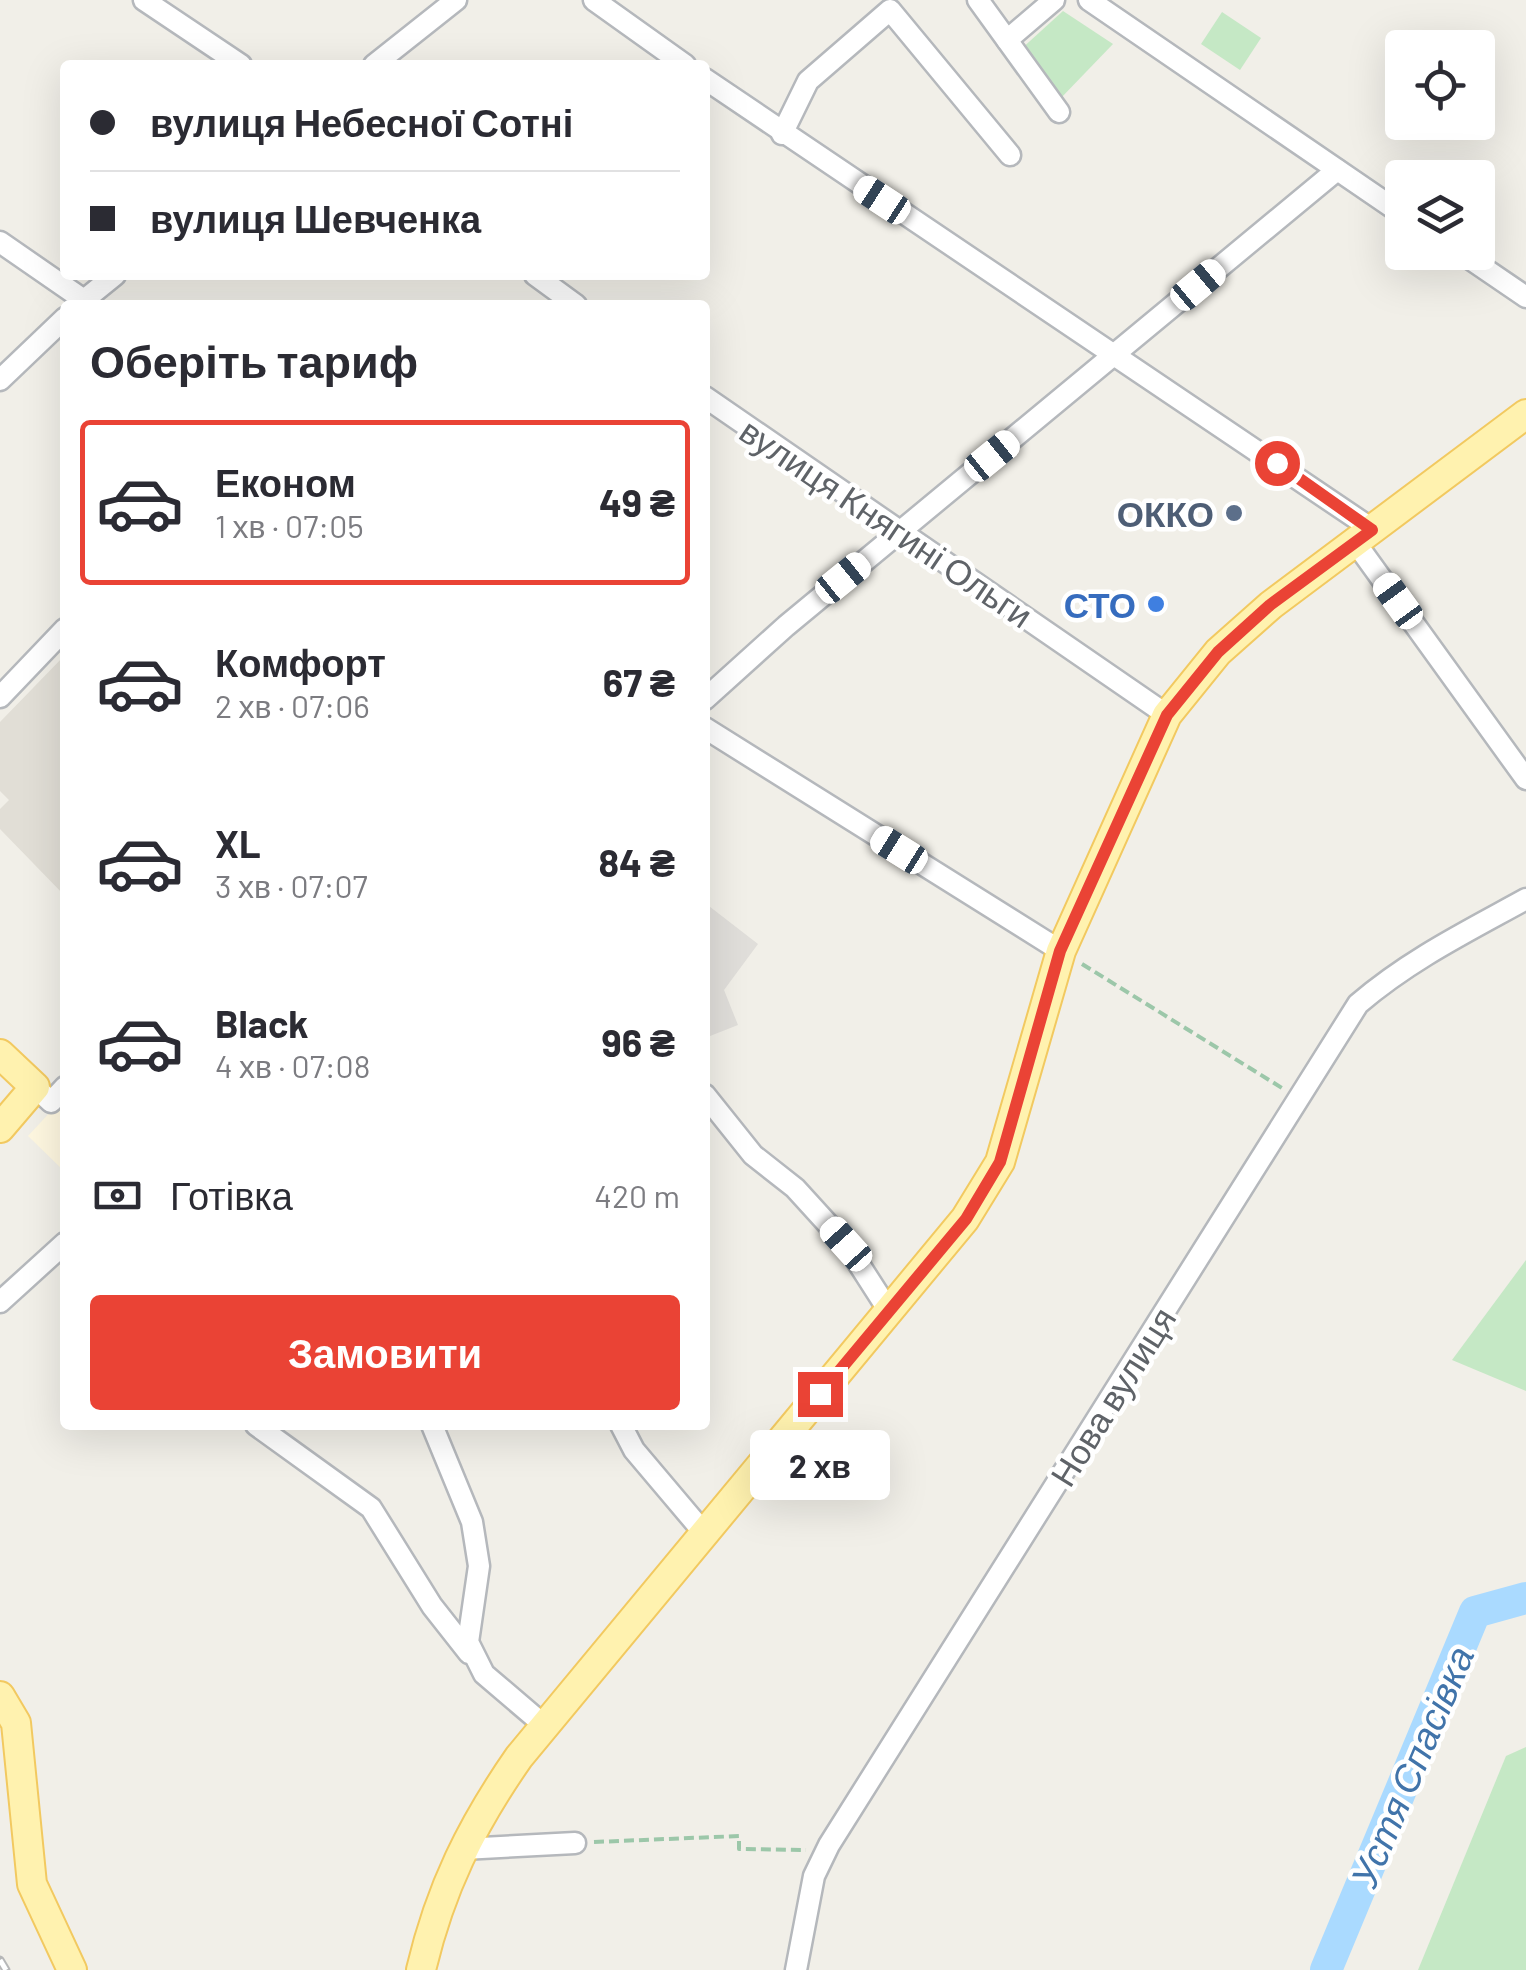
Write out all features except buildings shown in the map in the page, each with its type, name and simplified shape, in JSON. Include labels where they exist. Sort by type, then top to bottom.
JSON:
[{"type":"main road","points":[[421,1970],[431,1929],[462,1848],[483,1809],[545,1726],[966,1219],[1000,1162],[1060,951],[1167,715],[1218,652],[1270,605],[1526,414]]},
{"type":"main road","points":[[0,1054],[36,1087],[0,1128]]},
{"type":"main road","points":[[0,1696],[16,1723],[32,1884],[72,1970]]},
{"type":"street","points":[[144,0],[234,60]]},
{"type":"street","points":[[365,60],[439,0]]},
{"type":"street","points":[[380,60],[456,0]]},
{"type":"street","points":[[594,0],[679,60]]},
{"type":"street","points":[[978,0],[1058,112]]},
{"type":"street","points":[[1007,40],[1054,0]]},
{"type":"street","points":[[1088,0],[1385,202]]},
{"type":"street","points":[[782,134],[808,81],[890,10],[1010,155]]},
{"type":"street","points":[[710,83],[1114,354],[1364,536],[1526,779]]},
{"type":"street","points":[[710,694],[786,626],[1337,170]]},
{"type":"street","points":[[0,242],[73,300]]},
{"type":"street","points":[[1487,270],[1526,296]]},
{"type":"street","points":[[80,300],[98,280]]},
{"type":"street","points":[[81,300],[107,280]]},
{"type":"street","points":[[541,280],[569,300]]},
{"type":"street","points":[[0,368],[60,317]]},
{"type":"street","points":[[0,380],[60,323]]},
{"type":"street","name":"вулиця Княгині Ольги","points":[[710,400],[1167,715]]},
{"type":"street","points":[[0,697],[60,633]]},
{"type":"street","points":[[710,731],[1060,951]]},
{"type":"street","name":"Нова вулиця","points":[[796,1970],[814,1876],[826,1851],[1358,1004],[1430,952],[1526,899]]},
{"type":"street","points":[[36,1087],[51,1102],[60,1092]]},
{"type":"street","points":[[710,1101],[754,1155],[795,1188],[846,1244],[889,1311]]},
{"type":"street","points":[[0,1302],[60,1247]]},
{"type":"street","points":[[263,1430],[371,1508],[432,1606],[484,1674],[545,1726]]},
{"type":"street","points":[[434,1430],[472,1522],[479,1566],[468,1642],[474,1658]]},
{"type":"street","points":[[624,1430],[634,1450],[705,1534]]},
{"type":"street","points":[[462,1848],[575,1843]]},
{"type":"path","points":[[1060,951],[1299,1098]]},
{"type":"path","points":[[575,1843],[739,1836],[739,1848],[826,1851]]},
{"type":"shaded area","points":[[60,660],[60,891],[0,829],[0,809],[9,800],[0,791],[0,722]]},
{"type":"shaded area","points":[[710,907],[758,944],[724,990],[738,1025],[710,1036]]},
{"type":"shaded area","points":[[60,1101],[60,1167],[28,1136]]},
{"type":"green space","points":[[1063,11],[1113,44],[1059,100],[1019,51]]},
{"type":"green space","points":[[1222,12],[1261,38],[1240,70],[1201,44]]},
{"type":"green space","points":[[1526,1260],[1526,1391],[1452,1360]]},
{"type":"green space","points":[[1526,1747],[1526,1970],[1418,1970],[1506,1756]]},
{"type":"waterway","name":"Устя Спасівка","points":[[1326,1970],[1475,1612],[1526,1598]]},
{"type":"railway","points":[[0,1960],[6,1970]]},
{"type":"place","name":"ОККО","points":[[1234,513]]},
{"type":"place","name":"СТО","points":[[1156,604]]},
{"type":"route","points":[[820,1394],[966,1219],[1000,1162],[1060,951],[1167,715],[1218,652],[1270,605],[1372,530],[1277,463]]}]
